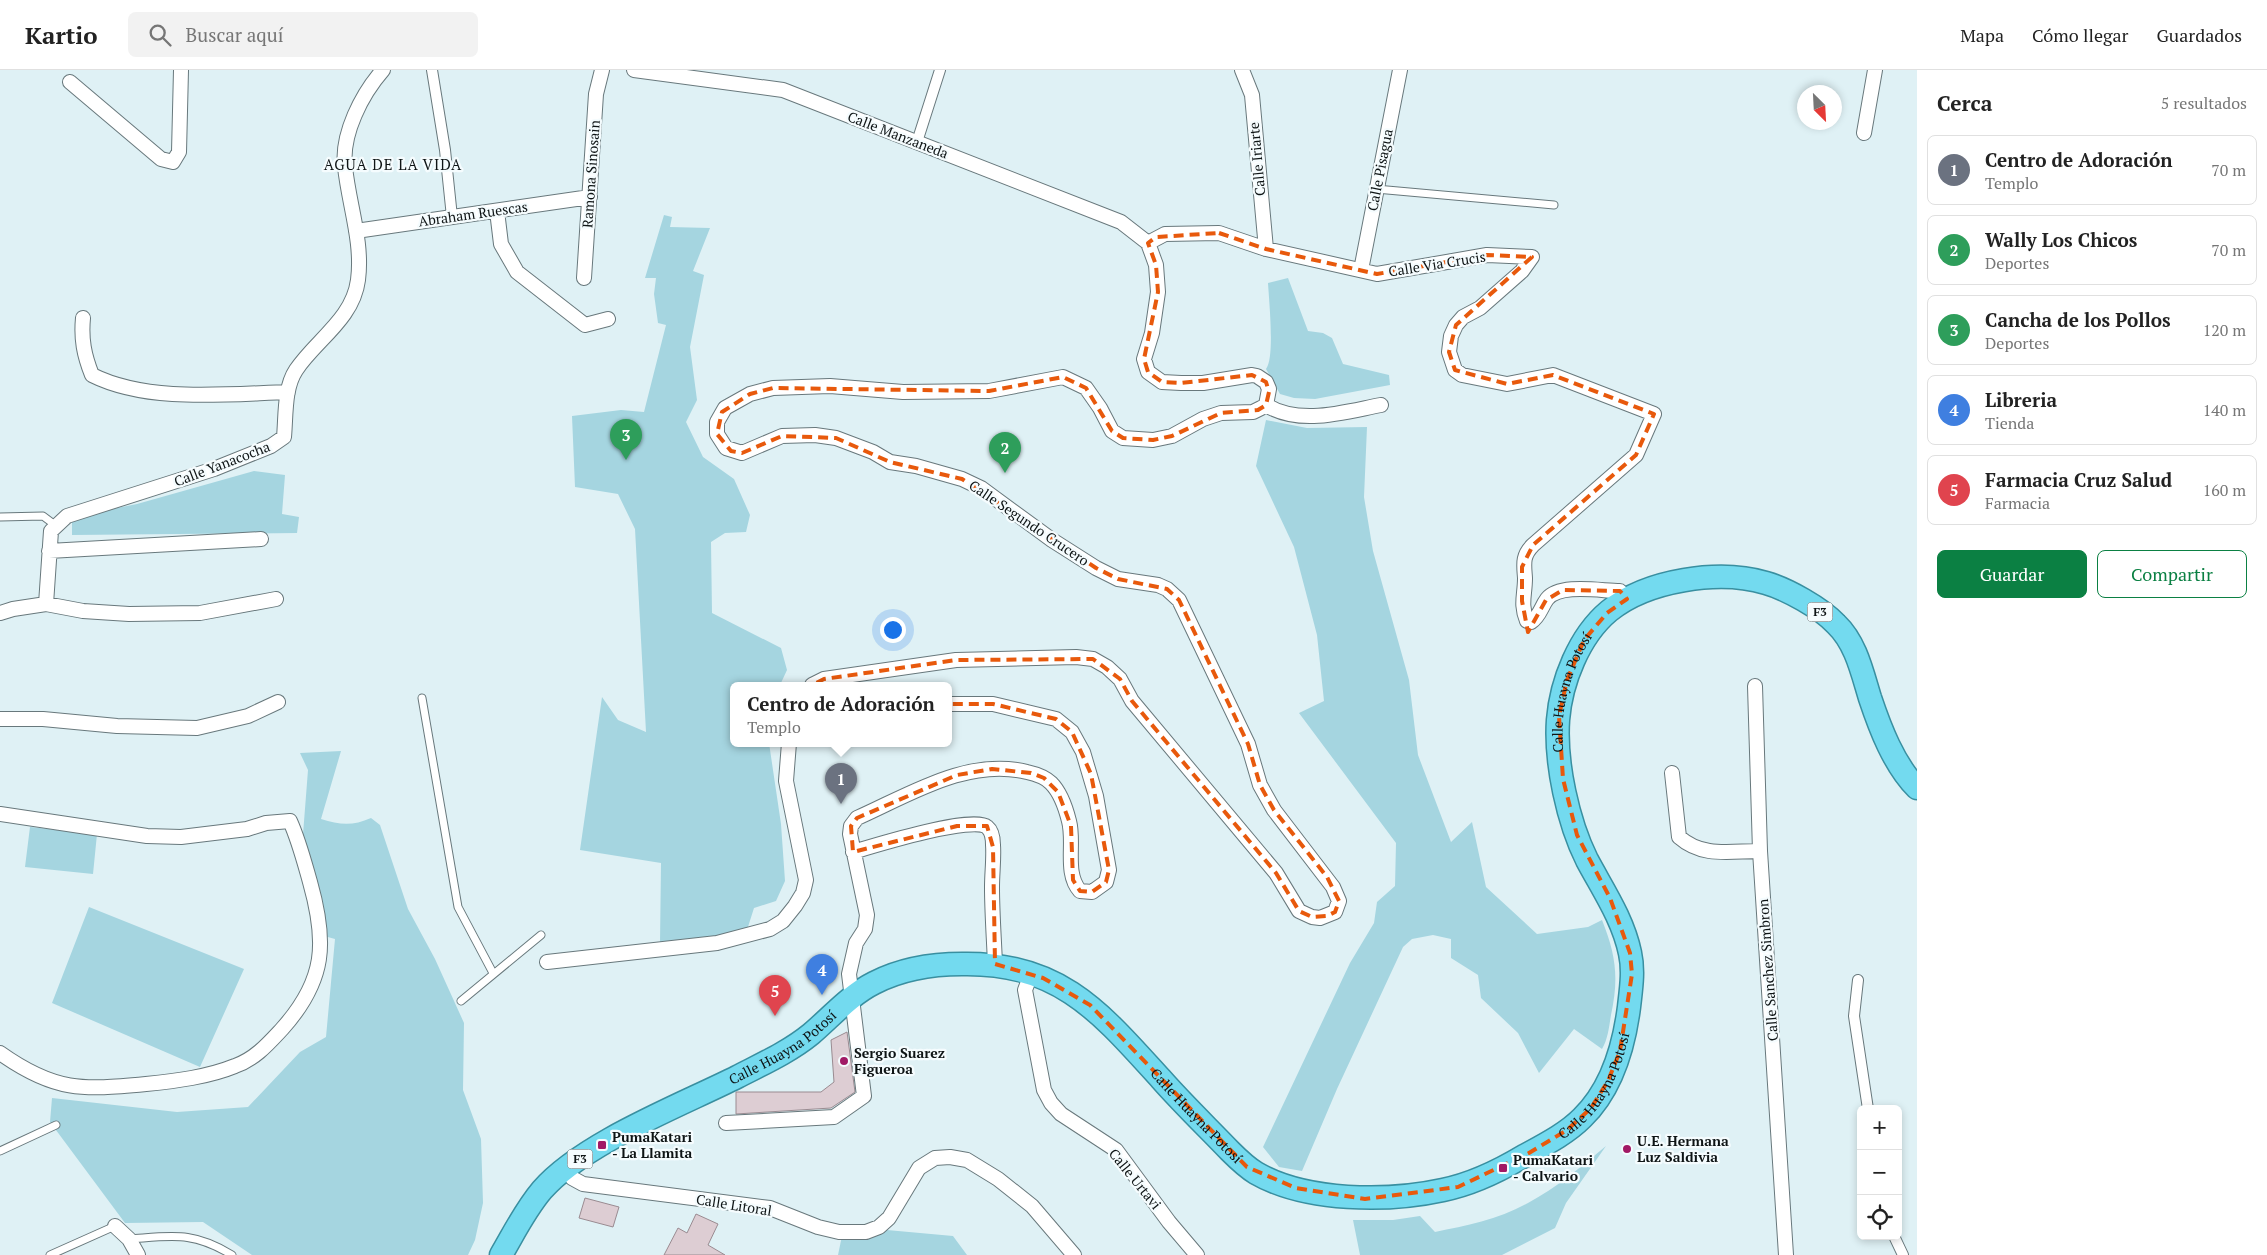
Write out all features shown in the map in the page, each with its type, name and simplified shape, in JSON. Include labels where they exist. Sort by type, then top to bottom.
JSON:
[{"type":"highway","name":"Calle Huayna Potosí","points":[[566,1168],[633,1128],[775,1057],[809,1035],[852,998],[874,983],[936,964],[995,964],[1031,974],[1068,990],[1090,1005],[1230,1151],[1247,1167],[1271,1180],[1351,1198],[1393,1198],[1415,1196],[1458,1187],[1503,1168],[1560,1134],[1581,1119],[1601,1095],[1608,1081],[1620,1051],[1628,1019],[1632,974],[1630,953],[1610,898],[1587,860],[1577,835],[1563,780],[1558,737],[1558,716],[1567,680],[1584,640],[1607,613],[1627,599],[1645,590],[1682,580],[1737,578],[1770,584],[1808,604],[1836,623],[1857,655],[1885,736],[1906,777],[1917,788]]},
{"type":"highway","name":"F3","points":[[501,1255],[526,1211],[544,1189],[566,1168]]},
{"type":"street","points":[[70,82],[161,159],[173,162],[178,152],[181,70]]},
{"type":"street","name":"Calle Yanacocha","points":[[55,525],[67,516],[78,512],[214,470],[271,446],[284,437],[288,392],[295,371],[339,321],[351,302],[358,282],[356,231],[344,165],[346,142],[351,125],[364,98],[383,70]]},
{"type":"street","points":[[432,70],[445,150],[452,217]]},
{"type":"street","name":"Ramona Sinosain","points":[[584,278],[596,94],[602,70]]},
{"type":"street","name":"Calle Manzaneda","points":[[634,70],[783,90],[1100,212],[1121,222],[1148,243]]},
{"type":"street","points":[[917,142],[940,70]]},
{"type":"street","name":"Calle Iriarte","points":[[1242,70],[1252,95],[1266,249]]},
{"type":"street","name":"Calle Pisagua","points":[[1361,270],[1375,189],[1400,70]]},
{"type":"street","points":[[1864,134],[1875,70]]},
{"type":"street","name":"Abraham Ruescas","points":[[356,231],[590,197]]},
{"type":"street","points":[[497,211],[501,244],[516,272],[585,325],[608,319]]},
{"type":"street","name":"Calle Via Crucis","points":[[1148,243],[1165,234],[1219,233],[1266,249],[1377,274],[1487,255],[1532,257],[1522,270],[1480,308],[1463,317],[1456,325],[1451,336],[1449,352],[1452,365],[1462,375],[1507,384],[1553,375],[1654,414],[1636,455],[1533,545],[1527,551],[1523,560],[1525,578],[1522,601],[1527,621],[1531,622],[1536,618],[1546,600],[1552,594],[1563,590],[1620,591],[1627,599]]},
{"type":"street","points":[[1148,243],[1156,265],[1158,292],[1152,333],[1144,359],[1148,372],[1162,382],[1203,383],[1252,375],[1257,376],[1266,382],[1269,389],[1266,404],[1275,410],[1305,416],[1327,415],[1380,405]]},
{"type":"street","points":[[83,318],[81,338],[85,359],[92,375],[108,383],[137,390],[200,394],[288,392]]},
{"type":"street","name":"Calle Segundo Crucero","points":[[818,682],[824,679],[956,660],[1055,656],[1093,659],[1108,666],[1120,679],[1137,706],[1276,873],[1299,911],[1312,918],[1320,918],[1335,912],[1339,906],[1338,896],[1327,877],[1274,810],[1260,785],[1248,744],[1179,600],[1167,589],[1158,585],[1118,579],[1096,568],[1052,540],[981,488],[962,479],[916,466],[890,462],[873,452],[836,438],[815,435],[782,436],[763,442],[746,452],[736,452],[722,444],[716,429],[719,417],[732,403],[750,394],[773,388],[830,386],[903,392],[990,390],[1063,377],[1086,388],[1112,430],[1123,438],[1153,440],[1172,436],[1203,419],[1221,413],[1253,412],[1266,404]]},
{"type":"street","points":[[46,604],[49,551],[52,531],[55,525]]},
{"type":"street","points":[[49,551],[261,539]]},
{"type":"street","points":[[0,613],[13,608],[46,604],[83,611],[129,614],[200,613],[276,599]]},
{"type":"street","name":"Calle Sanchez Simbron","points":[[1755,686],[1760,851],[1786,1255]]},
{"type":"street","points":[[0,719],[43,719],[117,726],[196,728],[248,716],[278,702]]},
{"type":"street","points":[[726,1123],[834,1117],[864,1096],[848,974],[856,942],[865,929],[867,914],[853,852],[851,826],[857,818],[957,774],[972,771],[1018,769],[1044,778],[1052,783],[1058,792],[1071,826],[1071,872],[1076,887],[1080,891],[1092,892],[1106,882],[1109,870],[1092,781],[1083,752],[1072,732],[1056,719],[993,704],[952,704]]},
{"type":"street","points":[[547,962],[717,943],[770,929],[783,921],[802,893],[806,880],[786,781],[789,747]]},
{"type":"street","points":[[1672,773],[1679,837],[1689,846],[1702,851],[1760,851]]},
{"type":"street","points":[[0,814],[147,836],[181,837],[247,829],[266,823],[290,821],[298,839],[318,912],[322,945],[319,967],[294,1015],[259,1054],[235,1066],[178,1081],[83,1088],[55,1083],[26,1072],[0,1053]]},
{"type":"street","points":[[853,852],[896,839],[956,826],[980,824],[987,826],[991,831],[993,847],[992,914],[995,964]]},
{"type":"street","name":"Calle Urtavi","points":[[1031,974],[1025,990],[1044,1090],[1051,1103],[1061,1114],[1116,1150],[1169,1222],[1197,1255]]},
{"type":"street","points":[[1858,980],[1854,1016],[1867,1105]]},
{"type":"street","name":"Calle Litoral","points":[[566,1168],[572,1178],[583,1184],[770,1208],[818,1228],[839,1232],[866,1232],[879,1227],[889,1218],[919,1168],[935,1158],[950,1157],[967,1160],[998,1179],[1032,1206],[1074,1255]]},
{"type":"street","points":[[115,1226],[129,1239],[138,1255]]},
{"type":"street","points":[[1896,1240],[1903,1255]]},
{"type":"lane","points":[[1375,189],[1554,205]]},
{"type":"lane","points":[[0,517],[43,516],[55,525]]},
{"type":"lane","points":[[422,698],[458,907],[493,973]]},
{"type":"lane","points":[[461,1001],[541,935]]},
{"type":"lane","points":[[0,1151],[56,1125]]},
{"type":"lane","points":[[50,1255],[115,1226]]},
{"type":"lane","points":[[129,1239],[182,1236],[214,1244],[232,1255]]},
{"type":"highlighted area","points":[[1219,233],[1266,249],[1377,274],[1487,255],[1532,257],[1456,325],[1449,352],[1455,370],[1507,384],[1553,375],[1654,414],[1636,455],[1533,545],[1522,567],[1522,601],[1528,632],[1546,600],[1563,590],[1620,591],[1627,599],[1607,613],[1584,640],[1567,680],[1559,716],[1563,779],[1577,835],[1610,898],[1630,953],[1632,974],[1620,1051],[1608,1081],[1591,1108],[1567,1130],[1529,1153],[1458,1187],[1365,1199],[1296,1188],[1247,1167],[1090,1005],[1043,978],[995,964],[993,847],[987,826],[957,826],[853,852],[851,826],[857,818],[957,775],[992,769],[1031,773],[1044,778],[1058,792],[1071,826],[1073,880],[1080,891],[1092,892],[1106,882],[1109,870],[1091,774],[1072,732],[1056,719],[993,704],[932,704],[820,717],[806,708],[803,698],[810,686],[824,679],[956,660],[1093,659],[1120,679],[1132,701],[1276,873],[1299,911],[1312,917],[1327,916],[1335,912],[1339,901],[1327,877],[1274,810],[1260,785],[1248,744],[1179,600],[1167,589],[1118,579],[1096,568],[962,479],[890,462],[836,438],[782,436],[742,453],[731,451],[717,434],[722,412],[750,394],[773,388],[989,391],[1063,377],[1086,388],[1112,431],[1123,438],[1153,440],[1172,436],[1221,413],[1258,410],[1266,405],[1269,392],[1266,382],[1252,375],[1181,383],[1162,382],[1148,372],[1144,359],[1158,292],[1156,265],[1148,243],[1156,237]]},
{"type":"shaded area","points":[[664,215],[672,217],[670,227],[710,228],[693,271],[704,275],[690,347],[697,400],[686,422],[703,457],[734,479],[750,515],[746,532],[725,533],[711,542],[712,613],[781,648],[787,670],[781,682],[730,682],[730,747],[770,747],[781,824],[785,881],[776,901],[754,908],[747,930],[704,939],[660,943],[661,863],[580,850],[602,697],[618,720],[646,732],[635,529],[618,494],[575,487],[572,416],[621,410],[644,412],[666,325],[658,323],[654,294],[656,278],[645,278]]},
{"type":"shaded area","points":[[1288,278],[1308,331],[1323,333],[1332,338],[1343,364],[1389,375],[1390,385],[1315,399],[1294,398],[1280,394],[1266,369],[1269,363],[1271,341],[1268,283]]},
{"type":"shaded area","points":[[1266,420],[1307,428],[1367,427],[1364,497],[1373,551],[1409,680],[1418,755],[1451,842],[1472,822],[1486,887],[1537,934],[1588,927],[1602,920],[1615,967],[1615,989],[1609,1028],[1602,1049],[1574,1029],[1539,1073],[1518,1033],[1481,998],[1478,975],[1451,958],[1451,939],[1433,935],[1412,939],[1403,947],[1337,1089],[1302,1171],[1279,1167],[1263,1147],[1350,963],[1374,923],[1377,902],[1395,886],[1396,843],[1299,713],[1324,701],[1317,635],[1294,547],[1256,466]]},
{"type":"shaded area","points":[[254,471],[285,475],[282,514],[299,517],[297,533],[72,535],[72,517],[137,504]]},
{"type":"shaded area","points":[[341,751],[321,819],[346,824],[371,818],[380,825],[408,909],[435,959],[464,1023],[463,1090],[481,1139],[483,1203],[475,1240],[468,1255],[252,1255],[203,1222],[125,1223],[50,1122],[52,1098],[177,1112],[248,1107],[300,1052],[326,1037],[335,939],[317,934],[300,873],[308,770],[300,753]]},
{"type":"shaded area","points":[[30,827],[97,834],[93,874],[25,867]]},
{"type":"shaded area","points":[[89,907],[244,969],[200,1067],[52,1003]]},
{"type":"shaded area","points":[[1606,1146],[1566,1203],[1555,1228],[1502,1255],[1360,1255],[1353,1220],[1393,1220],[1420,1216],[1435,1232],[1483,1221],[1517,1209],[1548,1191]]},
{"type":"shaded area","points":[[887,1230],[953,1236],[967,1255],[838,1255],[843,1231]]},
{"type":"building","name":"Sergio Suarez Figueroa","points":[[847,1032],[855,1092],[831,1108],[736,1114],[736,1092],[821,1092],[834,1082],[831,1040]]},
{"type":"building","points":[[585,1198],[619,1207],[613,1227],[579,1218]]},
{"type":"building","points":[[696,1214],[718,1224],[708,1245],[725,1255],[664,1255],[678,1228],[687,1233]]},
{"type":"place","name":"Cancha de los Pollos","points":[[626,460]]},
{"type":"place","name":"Wally Los Chicos","points":[[1005,473]]},
{"type":"place","name":"Centro de Adoración","points":[[841,804]]},
{"type":"place","name":"Libreria","points":[[822,995]]},
{"type":"place","name":"Farmacia Cruz Salud","points":[[775,1016]]},
{"type":"place","name":"Sergio Suarez Figueroa","points":[[844,1061]]},
{"type":"place","name":"PumaKatari - La Llamita","points":[[602,1145]]},
{"type":"place","name":"U.E. Hermana Luz Saldivia","points":[[1627,1149]]},
{"type":"place","name":"PumaKatari - Calvario","points":[[1503,1168]]},
{"type":"district","name":"AGUA DE LA VIDA","points":[[393,165]]}]
